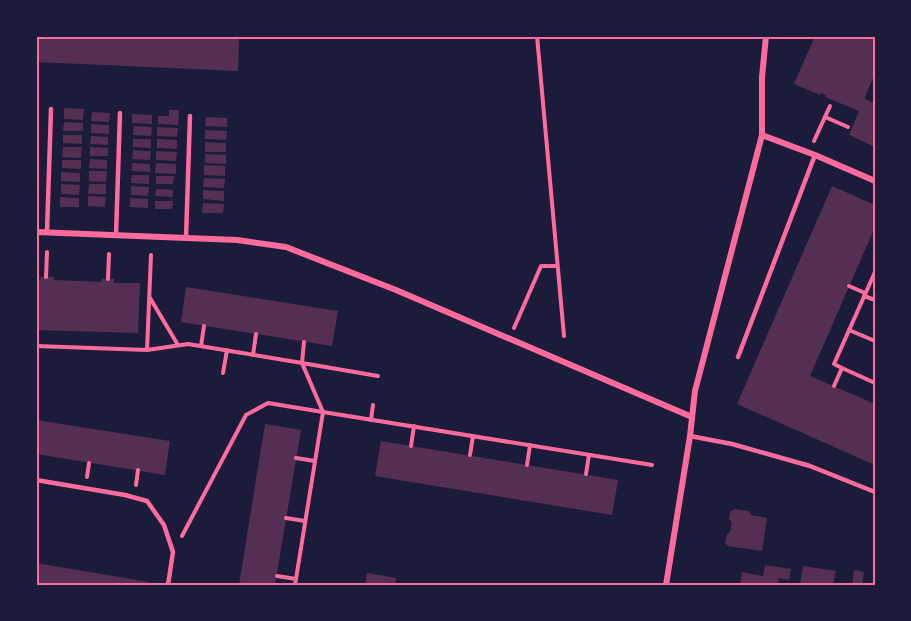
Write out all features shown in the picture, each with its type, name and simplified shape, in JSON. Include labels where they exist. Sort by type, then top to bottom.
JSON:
[{"type":"street","points":[[666,585],[695,391],[762,135],[762,77],[766,36]]},
{"type":"street","points":[[762,135],[875,181]]},
{"type":"street","points":[[36,232],[237,240],[286,247],[406,294],[692,417]]},
{"type":"lane","points":[[47,232],[51,109]]},
{"type":"lane","points":[[116,235],[120,113]]},
{"type":"lane","points":[[186,238],[190,116]]},
{"type":"lane","points":[[738,357],[812,154]]},
{"type":"lane","points":[[690,436],[732,444],[810,466],[875,492]]},
{"type":"lane","points":[[36,480],[125,495],[147,501],[164,525],[173,552],[168,585]]},
{"type":"path","points":[[537,36],[564,336]]},
{"type":"path","points":[[812,154],[830,106]]},
{"type":"path","points":[[825,117],[848,127]]},
{"type":"path","points":[[46,277],[47,252]]},
{"type":"path","points":[[108,279],[109,254]]},
{"type":"path","points":[[147,350],[151,255]]},
{"type":"path","points":[[519,318],[541,266],[557,266]]},
{"type":"path","points":[[875,272],[834,364],[875,383]]},
{"type":"path","points":[[849,286],[875,300]]},
{"type":"path","points":[[149,297],[178,345]]},
{"type":"path","points":[[201,346],[204,326]]},
{"type":"path","points":[[849,330],[875,341]]},
{"type":"path","points":[[253,355],[256,334]]},
{"type":"path","points":[[295,585],[323,412],[302,363],[304,342]]},
{"type":"path","points":[[36,346],[147,350],[188,344],[378,376]]},
{"type":"path","points":[[223,373],[227,350]]},
{"type":"path","points":[[834,386],[842,368]]},
{"type":"path","points":[[173,552],[246,415],[268,403],[652,465]]},
{"type":"path","points":[[371,420],[373,405]]},
{"type":"path","points":[[411,446],[414,426]]},
{"type":"path","points":[[470,455],[473,436]]},
{"type":"path","points":[[527,465],[530,445]]},
{"type":"path","points":[[36,461],[37,454]]},
{"type":"path","points":[[586,474],[589,455]]},
{"type":"path","points":[[296,458],[315,461]]},
{"type":"path","points":[[286,518],[305,521]]},
{"type":"path","points":[[277,576],[296,579]]},
{"type":"building","points":[[36,36],[239,36],[238,71],[36,62]]},
{"type":"building","points":[[815,36],[875,36],[875,73],[865,99],[875,104],[875,147],[849,135],[859,111],[825,97],[826,95],[821,93],[820,95],[794,84]]},
{"type":"building","points":[[64,108],[84,109],[83,120],[64,119]]},
{"type":"building","points":[[169,110],[179,110],[178,125],[158,124],[158,116],[169,116]]},
{"type":"building","points":[[92,112],[110,113],[109,122],[91,121]]},
{"type":"building","points":[[132,114],[152,115],[152,124],[132,123]]},
{"type":"building","points":[[206,117],[227,118],[227,127],[205,126]]},
{"type":"building","points":[[64,122],[83,123],[83,131],[63,131]]},
{"type":"building","points":[[91,124],[109,125],[109,134],[91,133]]},
{"type":"building","points":[[134,126],[152,127],[151,136],[133,135]]},
{"type":"building","points":[[157,127],[178,128],[177,137],[157,136]]},
{"type":"building","points":[[205,130],[227,131],[226,140],[205,139]]},
{"type":"building","points":[[63,135],[82,135],[82,144],[63,143]]},
{"type":"building","points":[[91,136],[108,137],[108,145],[90,144]]},
{"type":"building","points":[[133,139],[151,139],[151,148],[133,147]]},
{"type":"building","points":[[157,139],[177,140],[177,149],[157,148]]},
{"type":"building","points":[[205,142],[226,143],[226,152],[205,152]]},
{"type":"building","points":[[63,147],[82,147],[81,158],[62,157]]},
{"type":"building","points":[[90,147],[108,148],[108,156],[90,156]]},
{"type":"building","points":[[133,150],[151,151],[150,160],[132,159]]},
{"type":"building","points":[[156,151],[177,152],[176,161],[156,160]]},
{"type":"building","points":[[205,154],[226,155],[226,164],[205,163]]},
{"type":"building","points":[[90,159],[107,160],[107,169],[89,168]]},
{"type":"building","points":[[62,160],[81,160],[81,169],[62,168]]},
{"type":"building","points":[[132,163],[150,164],[150,172],[132,171]]},
{"type":"building","points":[[156,163],[176,164],[176,174],[155,173]]},
{"type":"building","points":[[204,165],[225,166],[225,176],[204,175]]},
{"type":"building","points":[[89,171],[107,171],[106,182],[89,181]]},
{"type":"building","points":[[61,172],[80,173],[80,182],[61,181]]},
{"type":"building","points":[[132,175],[149,175],[149,184],[131,183]]},
{"type":"building","points":[[156,176],[174,176],[173,184],[156,184]]},
{"type":"building","points":[[204,178],[225,179],[224,188],[203,187]]},
{"type":"building","points":[[61,184],[80,185],[79,195],[61,194]]},
{"type":"building","points":[[89,184],[106,184],[106,194],[88,194]]},
{"type":"building","points":[[131,186],[149,187],[148,196],[131,195]]},
{"type":"building","points":[[832,186],[875,205],[875,227],[810,376],[875,404],[875,465],[737,404]]},
{"type":"building","points":[[156,189],[173,190],[173,197],[155,196]]},
{"type":"building","points":[[203,190],[224,191],[224,201],[203,199]]},
{"type":"building","points":[[88,196],[106,197],[105,207],[88,206]]},
{"type":"building","points":[[60,197],[79,198],[79,207],[60,207]]},
{"type":"building","points":[[130,198],[148,199],[148,208],[130,207]]},
{"type":"building","points":[[155,201],[173,201],[172,209],[155,209]]},
{"type":"building","points":[[203,203],[224,204],[223,213],[202,213]]},
{"type":"building","points":[[41,277],[54,277],[54,280],[101,282],[102,279],[114,279],[114,283],[140,283],[138,333],[36,330],[36,279],[41,279]]},
{"type":"building","points":[[186,287],[338,311],[332,346],[181,322]]},
{"type":"building","points":[[36,420],[170,441],[165,475],[36,454]]},
{"type":"building","points":[[265,424],[301,430],[275,585],[239,585]]},
{"type":"building","points":[[381,441],[618,480],[612,515],[375,476]]},
{"type":"building","points":[[734,509],[749,511],[751,515],[767,518],[762,551],[728,546],[725,543],[732,522],[729,519],[730,512]]},
{"type":"building","points":[[36,563],[149,582],[148,585],[36,585]]},
{"type":"building","points":[[765,565],[791,569],[789,580],[779,578],[778,585],[740,585],[742,572],[763,576]]},
{"type":"building","points":[[803,566],[836,571],[833,585],[800,585]]},
{"type":"building","points":[[854,570],[864,572],[862,585],[852,585]]},
{"type":"building","points":[[367,573],[396,578],[395,585],[365,585]]}]
